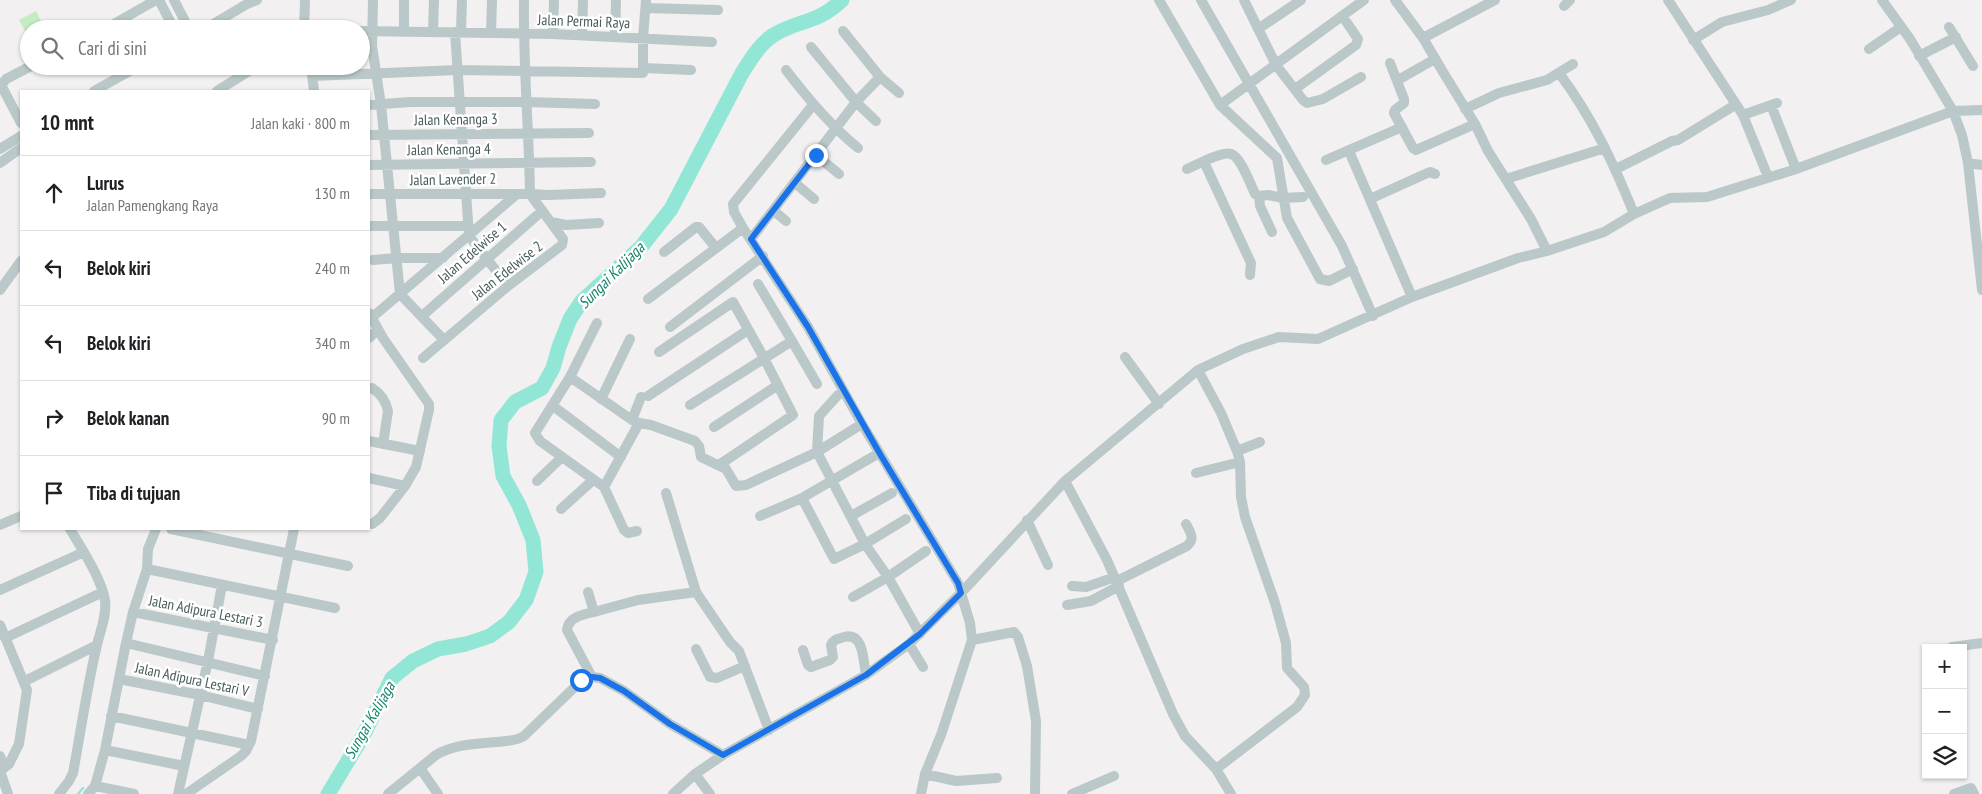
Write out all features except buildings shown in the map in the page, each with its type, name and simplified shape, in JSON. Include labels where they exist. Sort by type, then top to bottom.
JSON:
[{"type":"street","points":[[121,20],[158,0],[169,20]]},
{"type":"street","points":[[174,0],[184,20]]},
{"type":"street","points":[[220,20],[246,4],[257,0]]},
{"type":"street","points":[[304,20],[305,0]]},
{"type":"street","points":[[369,20],[373,0]]},
{"type":"street","points":[[404,0],[404,32]]},
{"type":"street","points":[[433,32],[434,0]]},
{"type":"street","points":[[462,0],[458,32],[458,70],[461,102],[462,163],[468,232],[486,259],[508,286]]},
{"type":"street","points":[[491,33],[492,0]]},
{"type":"street","points":[[524,0],[524,70],[530,194]]},
{"type":"street","points":[[553,34],[554,0]]},
{"type":"street","points":[[582,35],[583,0]]},
{"type":"street","points":[[615,37],[616,0]]},
{"type":"street","points":[[1159,0],[1220,105],[1277,158],[1286,218],[1320,279],[1331,280],[1353,269]]},
{"type":"street","points":[[1201,0],[1287,151],[1307,194],[1342,246],[1373,316]]},
{"type":"street","points":[[1244,0],[1276,65],[1307,103],[1313,102],[1361,77]]},
{"type":"street","points":[[1258,30],[1301,0]]},
{"type":"street","points":[[1220,105],[1364,0]]},
{"type":"street","points":[[1395,0],[1423,38],[1475,124],[1488,151],[1531,218],[1547,251]]},
{"type":"street","points":[[1423,38],[1495,0]]},
{"type":"street","points":[[1668,0],[1743,116],[1768,176]]},
{"type":"street","points":[[1693,40],[1722,22],[1768,10],[1791,0]]},
{"type":"street","points":[[1882,0],[1953,111],[1962,135],[1968,163],[1980,258],[1982,290]]},
{"type":"street","points":[[370,73],[524,70],[644,73],[643,38],[646,4],[718,10]]},
{"type":"street","points":[[1295,89],[1356,45],[1358,39],[1343,17]]},
{"type":"street","points":[[1869,49],[1901,27]]},
{"type":"street","points":[[1949,27],[1973,66]]},
{"type":"street","name":"Jalan Permai Raya","points":[[370,30],[582,35],[712,42]]},
{"type":"street","points":[[843,32],[880,77],[899,93]]},
{"type":"street","points":[[1919,56],[1956,37]]},
{"type":"street","points":[[370,43],[377,73],[381,104],[400,294],[444,340]]},
{"type":"street","points":[[811,47],[856,102],[876,121]]},
{"type":"street","points":[[1398,80],[1435,59]]},
{"type":"street","points":[[1390,63],[1404,99],[1404,103],[1394,113],[1413,148],[1416,150],[1475,124]]},
{"type":"street","points":[[1465,109],[1499,94],[1547,80],[1573,64]]},
{"type":"street","points":[[644,68],[691,70]]},
{"type":"street","points":[[786,70],[813,105],[858,148]]},
{"type":"street","points":[[20,72],[2,83],[20,121]]},
{"type":"street","points":[[1560,73],[1581,103],[1605,148],[1616,169],[1634,214]]},
{"type":"street","points":[[96,90],[123,75]]},
{"type":"street","points":[[219,90],[243,75]]},
{"type":"street","points":[[312,75],[314,90]]},
{"type":"street","points":[[751,239],[856,102],[880,77]]},
{"type":"street","points":[[370,104],[526,102],[595,104]]},
{"type":"street","points":[[1743,116],[1774,104],[1796,169]]},
{"type":"street","points":[[813,105],[733,204],[734,212],[808,327],[871,439],[958,583],[970,623],[972,640],[941,735],[925,774],[921,794]]},
{"type":"street","points":[[1616,169],[1672,141],[1678,140],[1735,105]]},
{"type":"street","points":[[673,794],[694,774],[723,755],[866,675],[909,644],[961,593],[1065,481],[1198,370],[1243,349],[1279,337],[1318,339],[1412,297],[1518,258],[1547,251],[1604,232],[1634,214],[1670,198],[1707,196],[1796,169],[1953,111],[1982,110]]},
{"type":"street","points":[[1326,160],[1402,127]]},
{"type":"street","name":"Jalan Kenanga 3","points":[[370,135],[528,132],[589,133]]},
{"type":"street","points":[[0,149],[20,137]]},
{"type":"street","points":[[1506,179],[1605,148]]},
{"type":"street","points":[[0,163],[20,149]]},
{"type":"street","points":[[1277,158],[1287,151]]},
{"type":"street","points":[[1349,151],[1412,297]]},
{"type":"street","points":[[1187,169],[1223,154],[1232,154],[1238,158],[1255,194],[1259,196],[1268,195],[1284,204]]},
{"type":"street","points":[[816,155],[839,174]]},
{"type":"street","name":"Jalan Kenanga 4","points":[[370,165],[591,162]]},
{"type":"street","points":[[1204,162],[1251,263],[1250,275]]},
{"type":"street","points":[[1968,163],[1982,165]]},
{"type":"street","points":[[1370,199],[1430,172],[1435,174]]},
{"type":"street","points":[[795,184],[814,199]]},
{"type":"street","name":"Jalan Lavender 2","points":[[370,194],[549,195],[601,193]]},
{"type":"street","points":[[370,524],[380,518],[405,486],[416,467],[429,410],[428,404],[370,317],[443,258],[468,232],[517,194]]},
{"type":"street","name":"Jalan Edelwise 2","points":[[423,358],[508,286],[562,245],[563,239],[530,194]]},
{"type":"street","points":[[1284,204],[1307,194]]},
{"type":"street","points":[[1259,196],[1260,206],[1272,232]]},
{"type":"street","name":"Jalan Edelwise 1","points":[[422,316],[542,211]]},
{"type":"street","points":[[774,211],[786,222]]},
{"type":"street","points":[[551,222],[566,225],[599,223]]},
{"type":"street","points":[[370,226],[468,232]]},
{"type":"street","points":[[664,252],[696,227],[699,227],[716,248]]},
{"type":"street","points":[[648,299],[743,228]]},
{"type":"street","points":[[670,327],[763,256]]},
{"type":"street","points":[[373,260],[443,258]]},
{"type":"street","points":[[0,290],[20,262]]},
{"type":"street","points":[[758,284],[817,384]]},
{"type":"street","points":[[659,352],[733,302],[764,358],[793,415],[719,465]]},
{"type":"street","points":[[598,322],[570,377],[535,433],[540,441],[604,487],[624,530],[628,532],[637,531]]},
{"type":"street","points":[[370,337],[378,329]]},
{"type":"street","points":[[604,487],[621,457],[645,396],[748,330]]},
{"type":"street","points":[[601,399],[630,339]]},
{"type":"street","points":[[690,405],[792,341]]},
{"type":"street","points":[[1125,357],[1159,404]]},
{"type":"street","points":[[1198,370],[1221,413],[1237,451],[1240,462],[1241,497],[1245,517],[1278,611],[1286,644],[1287,668],[1304,687],[1304,695],[1297,707],[1216,769]]},
{"type":"street","points":[[570,377],[636,421],[695,441],[699,446],[702,457],[726,469],[736,486],[741,486],[817,452],[857,427]]},
{"type":"street","points":[[714,427],[778,385]]},
{"type":"street","points":[[370,389],[375,390],[387,406],[388,411],[382,444]]},
{"type":"street","points":[[838,395],[819,416],[817,452],[865,544],[888,577],[920,634]]},
{"type":"street","points":[[553,406],[621,457]]},
{"type":"street","points":[[370,441],[420,452]]},
{"type":"street","points":[[1237,451],[1260,442]]},
{"type":"street","points":[[760,516],[802,498],[874,456]]},
{"type":"street","points":[[537,481],[562,457]]},
{"type":"street","points":[[1196,473],[1240,462]]},
{"type":"street","points":[[370,478],[405,486]]},
{"type":"street","points":[[561,510],[593,480]]},
{"type":"street","points":[[1065,481],[1117,582],[1173,714],[1185,736],[1216,769],[1229,793]]},
{"type":"street","points":[[666,492],[696,592],[730,642],[739,651],[769,730]]},
{"type":"street","points":[[851,516],[892,492]]},
{"type":"street","points":[[802,498],[833,558],[836,559],[906,519]]},
{"type":"street","points":[[0,525],[20,516]]},
{"type":"street","points":[[1027,520],[1048,564]]},
{"type":"street","points":[[1068,605],[1091,601],[1117,582],[1187,546],[1192,542],[1192,536],[1186,524]]},
{"type":"street","points":[[59,794],[73,773],[105,611],[103,592],[84,552],[71,530]]},
{"type":"street","points":[[134,794],[92,790],[105,750],[133,612],[148,569],[148,549],[156,530]]},
{"type":"street","points":[[176,530],[348,566]]},
{"type":"street","points":[[186,794],[234,761],[246,751],[249,745],[265,676],[294,530]]},
{"type":"street","points":[[853,597],[888,577],[926,551]]},
{"type":"street","points":[[0,590],[84,552]]},
{"type":"street","points":[[148,569],[335,608]]},
{"type":"street","points":[[1072,586],[1086,587],[1117,582]]},
{"type":"street","points":[[178,794],[208,661],[222,585]]},
{"type":"street","points":[[5,638],[103,592]]},
{"type":"street","points":[[588,592],[594,612]]},
{"type":"street","points":[[592,677],[567,630],[567,626],[572,619],[638,600],[696,592]]},
{"type":"street","name":"Jalan Adipura Lestari 3","points":[[133,612],[272,640]]},
{"type":"street","points":[[0,626],[28,690],[19,744],[10,764],[0,771]]},
{"type":"street","points":[[972,640],[1014,632],[1018,637],[1027,666],[1036,721],[1035,794]]},
{"type":"street","points":[[803,650],[808,665],[811,667],[830,660],[832,657],[831,645],[835,640],[850,636],[854,637],[859,641],[866,675]]},
{"type":"street","points":[[126,643],[265,676]]},
{"type":"street","points":[[1967,645],[1982,643]]},
{"type":"street","points":[[909,644],[923,667]]},
{"type":"street","points":[[25,681],[97,645]]},
{"type":"street","points":[[696,649],[710,677],[717,678],[745,666]]},
{"type":"street","points":[[388,794],[436,755],[457,746],[520,739],[581,680],[592,677],[600,678],[624,691],[670,724],[723,755]]},
{"type":"street","name":"Jalan Adipura Lestari V","points":[[119,679],[258,709]]},
{"type":"street","points":[[112,716],[249,745]]},
{"type":"street","points":[[105,750],[184,766]]},
{"type":"street","points":[[0,756],[2,761],[0,771],[8,794]]},
{"type":"street","points":[[420,768],[438,794]]},
{"type":"street","points":[[694,774],[710,794]]},
{"type":"street","points":[[925,774],[956,781],[997,778]]},
{"type":"street","points":[[1072,794],[1114,776]]},
{"type":"street","points":[[1954,794],[1969,788],[1972,789],[1974,794]]},
{"type":"green space","points":[[36,11],[40,20],[20,20],[20,22],[19,20]]},
{"type":"waterway","name":"Sungai Kalijaga","points":[[328,794],[363,736],[392,678],[413,661],[438,649],[466,644],[490,636],[509,622],[526,600],[536,572],[533,540],[519,505],[503,476],[499,446],[501,420],[515,402],[542,388],[553,368],[570,319],[582,301],[641,247],[671,209],[742,73],[759,48],[772,36],[824,14],[842,0]]},
{"type":"waterway","points":[[78,794],[83,788]]},
{"type":"route","points":[[581,680],[594,676],[600,678],[624,691],[670,724],[723,755],[866,675],[909,644],[961,593],[958,583],[843,392],[808,327],[751,239],[816,155]]}]
